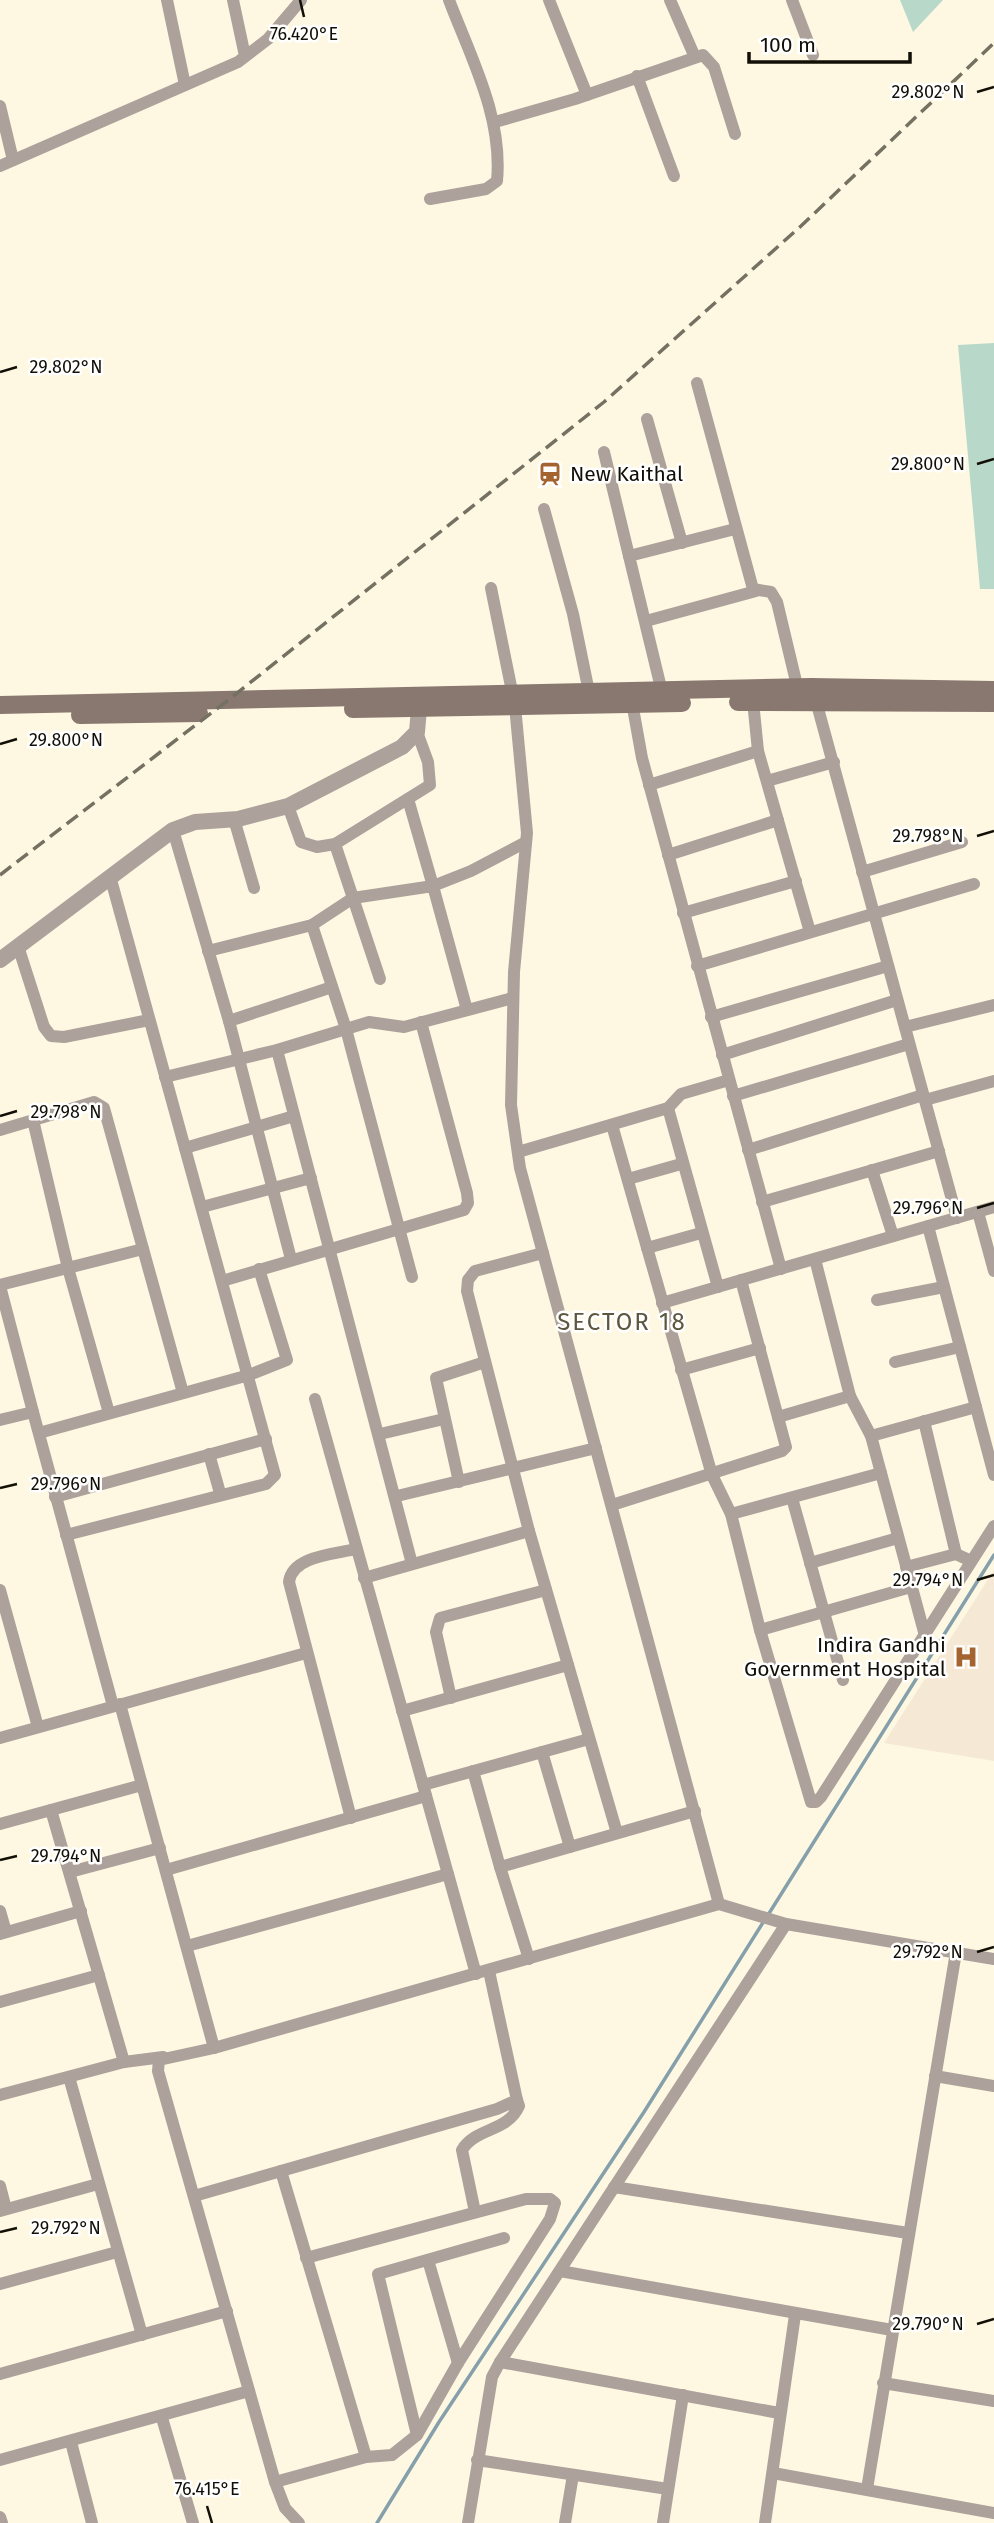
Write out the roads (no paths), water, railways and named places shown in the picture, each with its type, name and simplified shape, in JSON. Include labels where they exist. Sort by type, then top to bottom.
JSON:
[{"type":"main road","points":[[0,705],[632,699],[753,702],[805,697],[994,690]]},
{"type":"main road","points":[[514,700],[589,692],[632,699],[662,692],[994,703]]},
{"type":"main road","points":[[0,717],[419,700]]},
{"type":"street","points":[[167,0],[185,85]]},
{"type":"street","points":[[233,0],[245,56]]},
{"type":"street","points":[[0,106],[6,163],[245,56],[268,39],[301,0]]},
{"type":"street","points":[[430,200],[486,189],[497,181],[499,161],[495,122],[449,0]]},
{"type":"street","points":[[549,0],[587,95]]},
{"type":"street","points":[[670,0],[694,55]]},
{"type":"street","points":[[792,0],[813,55]]},
{"type":"street","points":[[495,122],[587,95],[694,55],[703,55],[714,67],[735,134]]},
{"type":"street","points":[[637,76],[674,176]]},
{"type":"street","points":[[697,383],[735,529],[756,591]]},
{"type":"street","points":[[647,419],[682,543]]},
{"type":"street","points":[[604,452],[662,692]]},
{"type":"street","points":[[544,509],[573,614],[589,692]]},
{"type":"street","points":[[629,556],[735,529]]},
{"type":"street","points":[[491,588],[514,700],[526,842],[513,998],[511,1105],[518,1152],[719,1904]]},
{"type":"street","points":[[646,621],[756,591],[771,592],[777,602],[805,697],[834,762],[957,1218]]},
{"type":"street","points":[[632,699],[649,785],[781,1269]]},
{"type":"street","points":[[288,806],[301,842],[317,847],[335,844],[430,785],[432,776],[417,732],[419,700]]},
{"type":"street","points":[[753,702],[758,751],[810,932]]},
{"type":"street","points":[[0,960],[173,830],[195,822],[234,819],[288,806],[402,747],[417,732]]},
{"type":"street","points":[[649,785],[758,751]]},
{"type":"street","points":[[767,781],[834,762]]},
{"type":"street","points":[[408,799],[467,1010]]},
{"type":"street","points":[[234,819],[254,888]]},
{"type":"street","points":[[668,855],[778,820]]},
{"type":"street","points":[[173,830],[229,1021],[290,1259]]},
{"type":"street","points":[[208,951],[312,925],[353,898],[433,886],[471,871],[526,842]]},
{"type":"street","points":[[862,872],[962,842]]},
{"type":"street","points":[[335,844],[380,979]]},
{"type":"street","points":[[66,1535],[273,1480],[275,1475],[110,876]]},
{"type":"street","points":[[683,913],[796,881]]},
{"type":"street","points":[[698,966],[974,884]]},
{"type":"street","points":[[312,925],[346,1029],[412,1277]]},
{"type":"street","points":[[18,946],[44,1027],[51,1036],[64,1037],[149,1020]]},
{"type":"street","points":[[711,1017],[888,966]]},
{"type":"street","points":[[229,1021],[332,988]]},
{"type":"street","points":[[165,1077],[277,1050],[369,1021],[395,1027],[513,998]]},
{"type":"street","points":[[722,1055],[897,1000]]},
{"type":"street","points":[[905,1027],[994,1005]]},
{"type":"street","points":[[222,1280],[464,1210],[468,1203],[421,1022]]},
{"type":"street","points":[[733,1096],[909,1044]]},
{"type":"street","points":[[277,1050],[397,1496],[412,1564]]},
{"type":"street","points":[[518,1152],[668,1108],[681,1094],[729,1080]]},
{"type":"street","points":[[748,1150],[924,1098],[993,1085]]},
{"type":"street","points":[[0,1130],[93,1102],[104,1108],[183,1393]]},
{"type":"street","points":[[668,1108],[681,1164],[718,1287]]},
{"type":"street","points":[[185,1148],[294,1116]]},
{"type":"street","points":[[33,1120],[68,1268],[109,1413]]},
{"type":"street","points":[[612,1125],[712,1475],[731,1514],[808,1798],[816,1802],[923,1632],[994,1526]]},
{"type":"street","points":[[762,1202],[939,1151]]},
{"type":"street","points":[[628,1179],[681,1164]]},
{"type":"street","points":[[872,1170],[893,1236]]},
{"type":"street","points":[[202,1207],[311,1178]]},
{"type":"street","points":[[662,1303],[994,1207]]},
{"type":"street","points":[[978,1212],[994,1271]]},
{"type":"street","points":[[928,1226],[994,1475]]},
{"type":"street","points":[[647,1248],[701,1233]]},
{"type":"street","points":[[143,1249],[0,1285],[55,1497],[142,1785],[214,2048]]},
{"type":"street","points":[[543,1253],[475,1271],[468,1280],[467,1292],[528,1531],[617,1833]]},
{"type":"street","points":[[815,1259],[850,1396],[871,1436],[923,1632]]},
{"type":"street","points":[[39,1433],[249,1375],[287,1360],[259,1269]]},
{"type":"street","points":[[612,1505],[712,1475],[782,1451],[786,1447],[741,1280]]},
{"type":"street","points":[[877,1300],[944,1287]]},
{"type":"street","points":[[895,1362],[960,1347]]},
{"type":"street","points":[[681,1370],[760,1348]]},
{"type":"street","points":[[459,1482],[436,1378],[485,1362]]},
{"type":"street","points":[[778,1417],[850,1396]]},
{"type":"street","points":[[315,1398],[424,1791],[448,1874],[483,1972],[519,2106],[509,2122],[468,2142],[462,2150],[475,2213]]},
{"type":"street","points":[[871,1436],[976,1407]]},
{"type":"street","points":[[0,1420],[33,1412]]},
{"type":"street","points":[[380,1434],[444,1419]]},
{"type":"street","points":[[923,1422],[956,1554]]},
{"type":"street","points":[[55,1497],[266,1439]]},
{"type":"street","points":[[397,1496],[596,1448]]},
{"type":"street","points":[[209,1454],[220,1493]]},
{"type":"street","points":[[731,1514],[881,1473]]},
{"type":"street","points":[[792,1498],[843,1680]]},
{"type":"street","points":[[364,1578],[528,1531]]},
{"type":"street","points":[[810,1563],[898,1538]]},
{"type":"street","points":[[351,1818],[289,1582],[290,1574],[300,1564],[356,1549]]},
{"type":"street","points":[[906,1567],[956,1554],[971,1561]]},
{"type":"street","points":[[761,1630],[911,1587]]},
{"type":"street","points":[[0,1590],[38,1727]]},
{"type":"street","points":[[452,1698],[436,1632],[440,1618],[546,1590]]},
{"type":"street","points":[[0,1738],[306,1653]]},
{"type":"street","points":[[402,1712],[568,1665]]},
{"type":"street","points":[[166,1870],[351,1818],[473,1771],[589,1739]]},
{"type":"street","points":[[542,1752],[570,1847]]},
{"type":"street","points":[[473,1771],[529,1959]]},
{"type":"street","points":[[0,1824],[142,1785]]},
{"type":"street","points":[[51,1810],[124,2062]]},
{"type":"street","points":[[500,1867],[695,1811]]},
{"type":"street","points":[[69,1872],[160,1848]]},
{"type":"street","points":[[187,1946],[448,1874]]},
{"type":"street","points":[[0,2095],[124,2062],[214,2048],[719,1904],[782,1923],[994,1958]]},
{"type":"street","points":[[0,1911],[3,1933],[81,1911]]},
{"type":"street","points":[[468,2523],[492,2377],[782,1923]]},
{"type":"street","points":[[867,2489],[956,1952]]},
{"type":"street","points":[[0,2002],[99,1975]]},
{"type":"street","points":[[163,2057],[158,2064],[158,2071],[275,2482],[285,2508],[299,2523]]},
{"type":"street","points":[[934,2076],[994,2086]]},
{"type":"street","points":[[69,2077],[142,2335]]},
{"type":"street","points":[[194,2196],[497,2109],[517,2100]]},
{"type":"street","points":[[281,2171],[366,2457]]},
{"type":"street","points":[[0,2186],[3,2210],[99,2184]]},
{"type":"street","points":[[614,2188],[908,2233]]},
{"type":"street","points":[[275,2482],[366,2457],[392,2455],[417,2435],[458,2363],[550,2219],[555,2203],[550,2199],[526,2199],[306,2258]]},
{"type":"street","points":[[417,2435],[377,2276],[504,2238]]},
{"type":"street","points":[[0,2284],[117,2252]]},
{"type":"street","points":[[428,2260],[458,2363]]},
{"type":"street","points":[[560,2271],[795,2315],[892,2330]]},
{"type":"street","points":[[0,2374],[227,2311]]},
{"type":"street","points":[[765,2523],[795,2315]]},
{"type":"street","points":[[500,2362],[779,2413]]},
{"type":"street","points":[[883,2383],[994,2400]]},
{"type":"street","points":[[0,2460],[162,2418],[249,2391]]},
{"type":"street","points":[[663,2523],[683,2395]]},
{"type":"street","points":[[162,2418],[192,2523]]},
{"type":"street","points":[[71,2442],[92,2523]]},
{"type":"street","points":[[477,2460],[668,2489]]},
{"type":"street","points":[[773,2473],[994,2513]]},
{"type":"street","points":[[565,2523],[573,2475]]},
{"type":"street","points":[[0,2518],[2,2523]]},
{"type":"waterway","points":[[768,1915],[994,1555]]},
{"type":"waterway","points":[[377,2523],[439,2422],[644,2112],[764,1921]]},
{"type":"railway","points":[[0,875],[227,701],[604,402],[801,226],[994,43]]},
{"type":"place","name":"New Kaithal","points":[[550,474]]},
{"type":"place","name":"Indira Gandhi Government Hospital","points":[[966,1657]]},
{"type":"district","name":"SECTOR 18","points":[[622,1322]]}]
